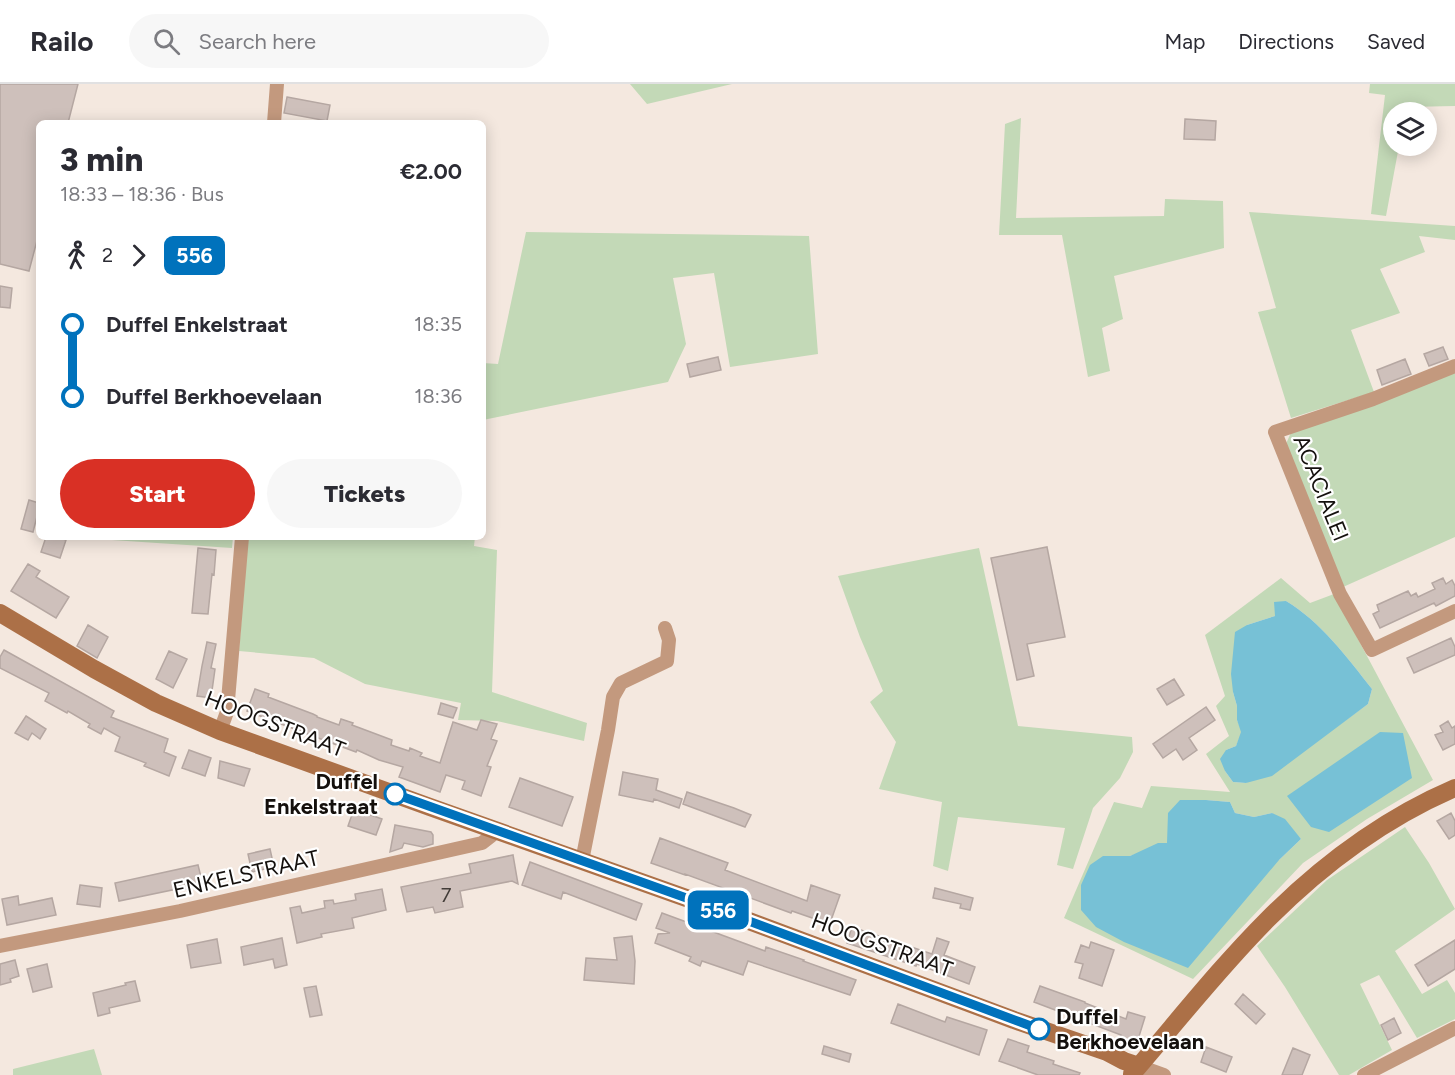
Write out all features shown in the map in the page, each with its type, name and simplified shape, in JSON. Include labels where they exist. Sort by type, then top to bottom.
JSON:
[{"type":"street","points":[[274,120],[277,84]]},
{"type":"street","name":"ACACIALEI","points":[[1455,366],[1373,399],[1275,432],[1340,594],[1371,650],[1455,611]]},
{"type":"street","points":[[220,731],[227,712],[242,540]]},
{"type":"street","name":"HOOGSTRAAT","points":[[0,613],[156,703],[220,731],[1107,1052],[1135,1071],[1164,1075]]},
{"type":"street","points":[[582,861],[613,697],[621,683],[667,662],[669,640],[665,628]]},
{"type":"street","points":[[1135,1071],[1220,971],[1268,920],[1317,874],[1375,831],[1425,802],[1454,792]]},
{"type":"street","name":"ENKELSTRAAT","points":[[0,946],[180,911],[482,843],[491,836],[494,830]]},
{"type":"street","points":[[1364,1075],[1455,1028]]},
{"type":"green space","points":[[630,84],[732,84],[647,104]]},
{"type":"green space","points":[[1370,84],[1455,84],[1455,106],[1437,106],[1437,102],[1384,102],[1385,95],[1369,93]]},
{"type":"green space","points":[[1383,112],[1383,156],[1397,156],[1386,216],[1371,214]]},
{"type":"green space","points":[[1021,118],[1016,218],[1164,216],[1165,199],[1223,201],[1224,248],[1114,276],[1123,319],[1102,328],[1110,371],[1088,377],[1062,235],[999,235],[1005,124]]},
{"type":"green space","points":[[1249,212],[1455,226],[1455,240],[1419,236],[1425,252],[1380,269],[1400,313],[1351,330],[1374,392],[1291,418],[1258,312],[1276,308]]},
{"type":"green space","points":[[526,232],[809,236],[818,354],[730,367],[714,273],[673,278],[686,344],[668,382],[486,419],[486,363],[498,364]]},
{"type":"green space","points":[[1455,371],[1455,537],[1343,587],[1285,446],[1293,428]]},
{"type":"green space","points":[[112,540],[233,540],[232,548]]},
{"type":"green space","points":[[248,540],[475,540],[474,546],[497,550],[492,692],[587,723],[584,741],[497,721],[458,720],[461,703],[365,684],[314,658],[239,651]]},
{"type":"green space","points":[[979,548],[1018,726],[1132,737],[1133,752],[1120,778],[1093,808],[1073,869],[1057,865],[1065,828],[958,817],[948,871],[933,866],[942,802],[879,789],[896,742],[870,702],[883,691],[838,576]]},
{"type":"green space","points":[[1281,578],[1310,603],[1334,594],[1433,780],[1367,819],[1303,863],[1193,979],[1064,918],[1114,802],[1142,808],[1151,786],[1230,792],[1206,754],[1229,736],[1216,706],[1225,696],[1205,635]],"holes":[[[1286,601],[1311,619],[1353,665],[1372,689],[1368,704],[1339,725],[1246,783],[1233,782],[1225,771],[1226,750],[1236,746],[1242,732],[1237,720],[1237,706],[1233,692],[1247,625],[1275,616]],[[1181,800],[1230,802],[1235,813],[1254,817],[1272,813],[1301,839],[1279,860],[1103,856],[1130,856],[1168,843],[1168,814]]]},
{"type":"green space","points":[[1405,827],[1455,909],[1395,951],[1422,994],[1447,980],[1455,993],[1455,1019],[1417,1038],[1379,975],[1360,984],[1392,1050],[1349,1075],[1339,1075],[1257,946],[1327,880]]},
{"type":"green space","points":[[94,1049],[102,1075],[13,1075],[13,1069]]},
{"type":"water","points":[[1286,601],[1311,619],[1353,665],[1372,689],[1368,704],[1272,776],[1246,783],[1233,782],[1220,759],[1226,750],[1236,746],[1241,732],[1237,720],[1237,706],[1231,674],[1235,632],[1247,625],[1275,616],[1274,602]]},
{"type":"water","points":[[1380,732],[1403,733],[1412,778],[1329,832],[1311,827],[1287,796]]},
{"type":"water","points":[[1180,800],[1230,802],[1235,813],[1254,817],[1272,813],[1285,819],[1301,839],[1279,860],[1188,968],[1124,942],[1096,927],[1081,910],[1081,885],[1090,865],[1103,856],[1130,856],[1158,843],[1167,843],[1168,813]]},
{"type":"building","points":[[0,84],[78,84],[69,120],[36,120],[36,244],[29,271],[0,264]]},
{"type":"building","points":[[287,97],[330,105],[327,120],[284,113]]},
{"type":"building","points":[[1185,119],[1216,121],[1215,140],[1184,139]]},
{"type":"building","points":[[0,286],[12,288],[10,308],[0,307]]},
{"type":"building","points":[[1443,347],[1448,359],[1429,366],[1424,354]]},
{"type":"building","points":[[718,357],[721,370],[690,377],[687,364]]},
{"type":"building","points":[[1405,359],[1411,374],[1382,385],[1377,370]]},
{"type":"building","points":[[29,500],[36,502],[36,520],[33,532],[21,529]]},
{"type":"building","points":[[45,540],[66,540],[60,558],[41,552]]},
{"type":"building","points":[[1047,547],[1065,637],[1027,644],[1034,676],[1017,680],[991,558]]},
{"type":"building","points":[[198,548],[216,550],[208,614],[192,613]]},
{"type":"building","points":[[28,564],[40,571],[36,577],[69,597],[56,618],[11,591]]},
{"type":"building","points":[[1443,578],[1446,584],[1452,580],[1455,586],[1455,596],[1436,606],[1434,603],[1380,628],[1373,614],[1379,611],[1377,605],[1408,591],[1411,596],[1416,593],[1418,597],[1435,589],[1432,583]]},
{"type":"building","points":[[88,625],[108,637],[97,658],[77,646]]},
{"type":"building","points":[[1451,638],[1455,647],[1455,655],[1414,673],[1407,658]]},
{"type":"building","points":[[207,642],[216,644],[211,668],[215,669],[211,698],[197,696]]},
{"type":"building","points":[[4,650],[114,711],[111,717],[168,739],[164,752],[176,757],[169,776],[144,766],[146,763],[115,751],[120,737],[104,728],[101,734],[88,727],[90,724],[45,701],[49,693],[0,668],[0,657]]},
{"type":"building","points":[[169,651],[187,659],[173,688],[156,679]]},
{"type":"building","points":[[1174,679],[1184,695],[1167,705],[1157,689]]},
{"type":"building","points":[[255,689],[269,694],[268,697],[339,725],[341,719],[353,723],[352,725],[392,740],[391,745],[409,751],[410,748],[422,753],[420,756],[440,763],[453,722],[477,730],[481,720],[497,724],[491,739],[497,741],[487,766],[491,767],[481,796],[462,789],[465,781],[446,775],[440,792],[399,777],[403,767],[247,711]]},
{"type":"building","points":[[441,703],[457,708],[453,718],[438,714]]},
{"type":"building","points":[[1206,707],[1215,720],[1189,738],[1197,750],[1183,760],[1176,749],[1163,758],[1153,744]]},
{"type":"building","points":[[26,716],[46,729],[40,739],[32,733],[28,740],[15,733]]},
{"type":"building","points":[[1448,721],[1452,728],[1455,726],[1455,744],[1443,750],[1435,735],[1443,732],[1440,726]]},
{"type":"building","points":[[189,750],[211,758],[205,776],[182,768]]},
{"type":"building","points":[[220,761],[250,769],[244,786],[218,778]]},
{"type":"building","points":[[623,772],[658,779],[656,790],[682,799],[679,808],[654,799],[653,802],[619,795]]},
{"type":"building","points":[[520,778],[573,797],[562,826],[509,807]]},
{"type":"building","points":[[687,792],[751,815],[745,827],[683,804]]},
{"type":"building","points":[[354,809],[382,819],[376,835],[348,826]]},
{"type":"building","points":[[1451,813],[1455,821],[1455,835],[1449,839],[1437,821]]},
{"type":"building","points":[[395,825],[431,832],[433,844],[423,847],[404,843],[402,848],[390,852]]},
{"type":"building","points":[[660,838],[728,863],[725,870],[807,901],[811,885],[840,895],[829,926],[817,922],[818,920],[792,911],[791,913],[651,863]]},
{"type":"building","points":[[270,849],[274,867],[252,872],[248,854]]},
{"type":"building","points":[[513,855],[518,884],[512,881],[460,891],[463,907],[435,913],[433,907],[407,912],[401,887],[471,873],[469,864]]},
{"type":"building","points":[[530,862],[642,904],[636,920],[563,892],[561,899],[522,885]]},
{"type":"building","points":[[198,865],[203,885],[119,901],[115,883]]},
{"type":"building","points":[[80,885],[102,888],[100,907],[77,904]]},
{"type":"building","points":[[935,888],[973,898],[970,910],[960,908],[961,904],[933,898]]},
{"type":"building","points":[[382,889],[386,910],[352,918],[354,928],[321,934],[322,937],[297,943],[290,908],[300,906],[302,913],[325,908],[324,901],[333,900],[334,904],[356,900],[355,894]]},
{"type":"building","points":[[18,896],[19,905],[52,898],[56,915],[7,925],[2,899]]},
{"type":"building","points":[[662,913],[765,951],[766,947],[856,980],[850,995],[748,961],[743,975],[702,961],[700,966],[689,961],[691,957],[655,943],[658,934],[670,933],[656,928]]},
{"type":"building","points":[[852,927],[932,954],[937,938],[949,942],[944,955],[975,967],[969,984],[917,964],[916,966],[847,943]]},
{"type":"building","points":[[632,936],[635,961],[634,984],[584,980],[586,958],[617,960],[614,938]]},
{"type":"building","points":[[282,938],[287,965],[275,968],[273,959],[244,965],[241,947]]},
{"type":"building","points":[[217,939],[221,963],[191,968],[187,945]]},
{"type":"building","points":[[1455,940],[1455,969],[1428,986],[1415,965]]},
{"type":"building","points":[[1091,942],[1114,950],[1102,986],[1079,978],[1083,964],[1075,962],[1081,945],[1089,948]]},
{"type":"building","points":[[15,960],[19,976],[10,979],[11,982],[0,985],[0,964]]},
{"type":"building","points":[[47,964],[52,987],[33,992],[27,969]]},
{"type":"building","points":[[135,981],[140,1001],[109,1008],[110,1013],[98,1016],[93,993]]},
{"type":"building","points":[[316,986],[322,1015],[310,1017],[304,988]]},
{"type":"building","points":[[1040,986],[1126,1019],[1128,1012],[1145,1017],[1136,1046],[1119,1040],[1121,1035],[1034,1002]]},
{"type":"building","points":[[1243,994],[1265,1014],[1256,1024],[1235,1004]]},
{"type":"building","points":[[898,1004],[945,1022],[947,1017],[987,1030],[979,1055],[891,1023]]},
{"type":"building","points":[[1394,1018],[1401,1033],[1388,1040],[1381,1025]]},
{"type":"building","points":[[1008,1039],[1029,1046],[1027,1052],[1080,1073],[1079,1075],[1038,1075],[999,1061]]},
{"type":"building","points":[[824,1046],[851,1054],[849,1062],[822,1054]]},
{"type":"building","points":[[1206,1047],[1232,1057],[1226,1072],[1201,1062]]},
{"type":"building","points":[[1293,1048],[1310,1055],[1302,1075],[1282,1075]]},
{"type":"bus line","name":"556","points":[[395,794],[706,905],[1039,1029]]},
{"type":"place","name":"Duffel Enkelstraat","points":[[395,794]]},
{"type":"place","name":"Duffel Berkhoevelaan","points":[[1039,1029]]}]
